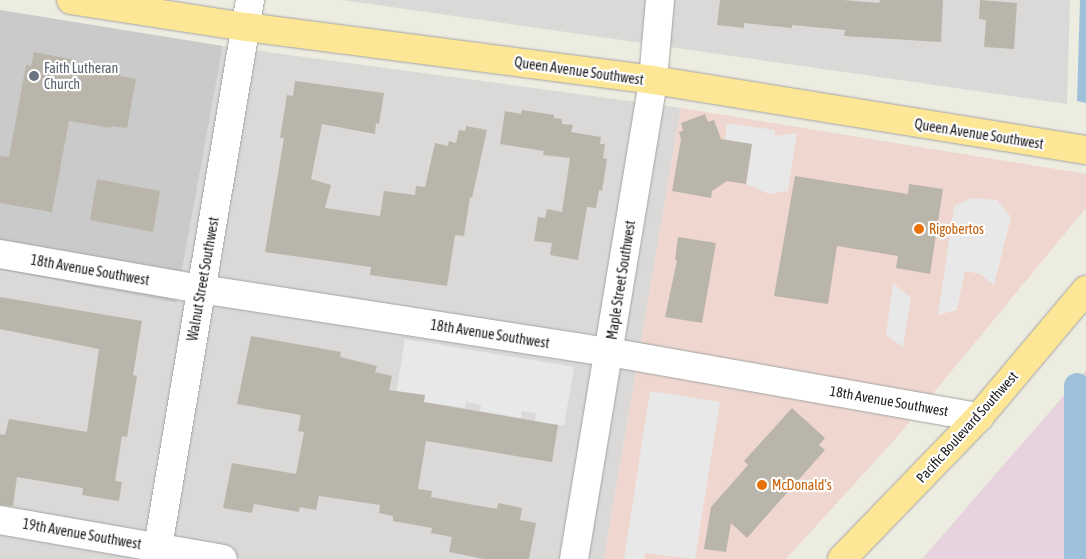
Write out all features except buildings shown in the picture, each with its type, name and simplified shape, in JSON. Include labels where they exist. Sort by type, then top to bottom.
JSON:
[{"type":"main road","name":"Queen Avenue Southwest","points":[[71,0],[246,27],[653,80],[1086,150]]},
{"type":"main road","name":"Pacific Boulevard Southwest","points":[[842,559],[979,417],[1086,290]]},
{"type":"street","name":"Walnut Street Southwest","points":[[158,553],[250,0]]},
{"type":"street","name":"Maple Street Southwest","points":[[574,559],[653,80],[660,0]]},
{"type":"street","name":"18th Avenue Southwest","points":[[0,254],[201,289],[609,352],[979,417]]},
{"type":"street","name":"19th Avenue Southwest","points":[[0,520],[158,553],[223,559]]},
{"type":"shaded area","points":[[342,0],[1070,0],[1067,104]]},
{"type":"shaded area","points":[[0,10],[223,46],[176,303],[0,270]]},
{"type":"shaded area","points":[[223,46],[681,108],[604,559],[0,559],[0,270],[176,303]]},
{"type":"shaded area","points":[[681,108],[1086,174],[1086,208],[897,437],[786,559],[604,559]]},
{"type":"shaded area","points":[[727,123],[775,130],[775,136],[797,133],[788,191],[769,194],[746,184],[752,145],[725,140]]},
{"type":"shaded area","points":[[972,198],[997,200],[1011,217],[994,285],[980,274],[965,271],[957,310],[938,315],[954,206]]},
{"type":"shaded area","points":[[893,283],[911,298],[903,347],[886,335]]},
{"type":"shaded area","points":[[405,339],[574,367],[564,426],[535,421],[536,413],[522,411],[521,418],[480,411],[481,405],[466,402],[465,408],[424,402],[387,447]]},
{"type":"shaded area","points":[[1086,370],[1086,559],[922,559]]},
{"type":"shaded area","points":[[650,391],[720,402],[695,559],[645,553],[644,559],[624,559]]},
{"type":"water","points":[[1080,0],[1086,0],[1086,103],[1077,101]]},
{"type":"waterway","points":[[1077,386],[1077,559]]},
{"type":"place","name":"Faith Lutheran Church","points":[[34,76]]},
{"type":"place","name":"Rigobertos","points":[[919,229]]},
{"type":"place","name":"McDonald's","points":[[762,485]]}]
